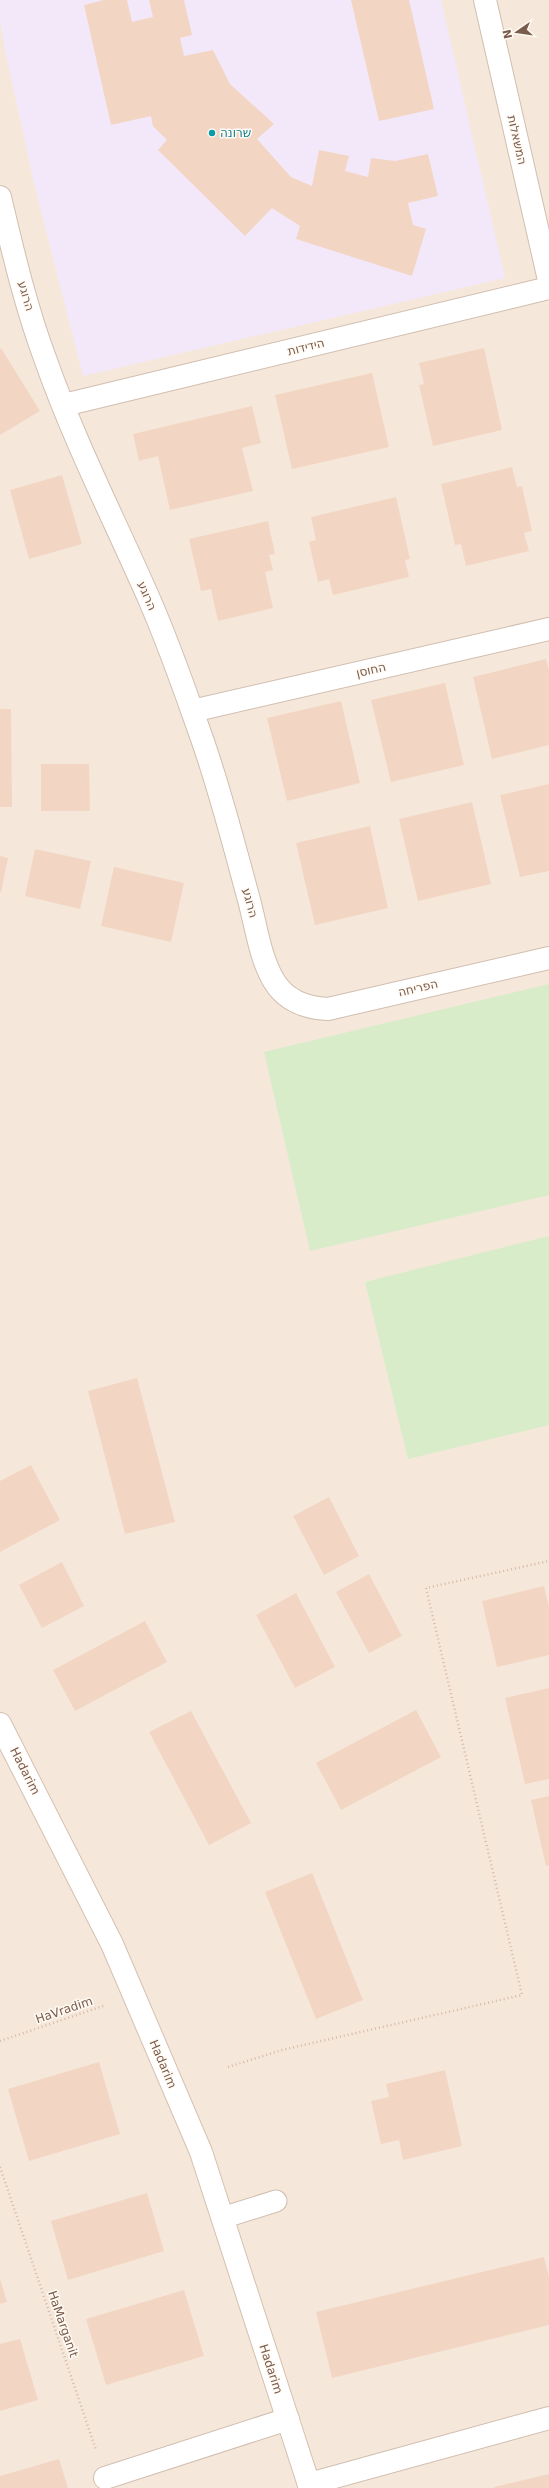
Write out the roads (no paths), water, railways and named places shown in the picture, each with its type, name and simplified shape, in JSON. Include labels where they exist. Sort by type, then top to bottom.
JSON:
[{"type":"street","name":"המשאלות","points":[[486,0],[549,280]]},
{"type":"street","name":"הרוגע","points":[[0,197],[28,306],[46,361],[90,469],[151,604],[192,711],[229,824],[269,971],[288,997]]},
{"type":"street","name":"הידידות","points":[[64,405],[549,288]]},
{"type":"street","name":"החוסן","points":[[192,711],[549,629]]},
{"type":"street","name":"הפריחה","points":[[288,997],[304,1005],[328,1009],[549,958]]},
{"type":"street","name":"Hadarim","points":[[2,1731],[112,1944],[201,2152],[310,2486]]},
{"type":"street","points":[[310,2486],[549,2418]]},
{"type":"street","points":[[105,2478],[288,2419]]},
{"type":"lane","points":[[222,2218],[276,2201]]},
{"type":"place","name":"שרונה","points":[[212,133]]}]
